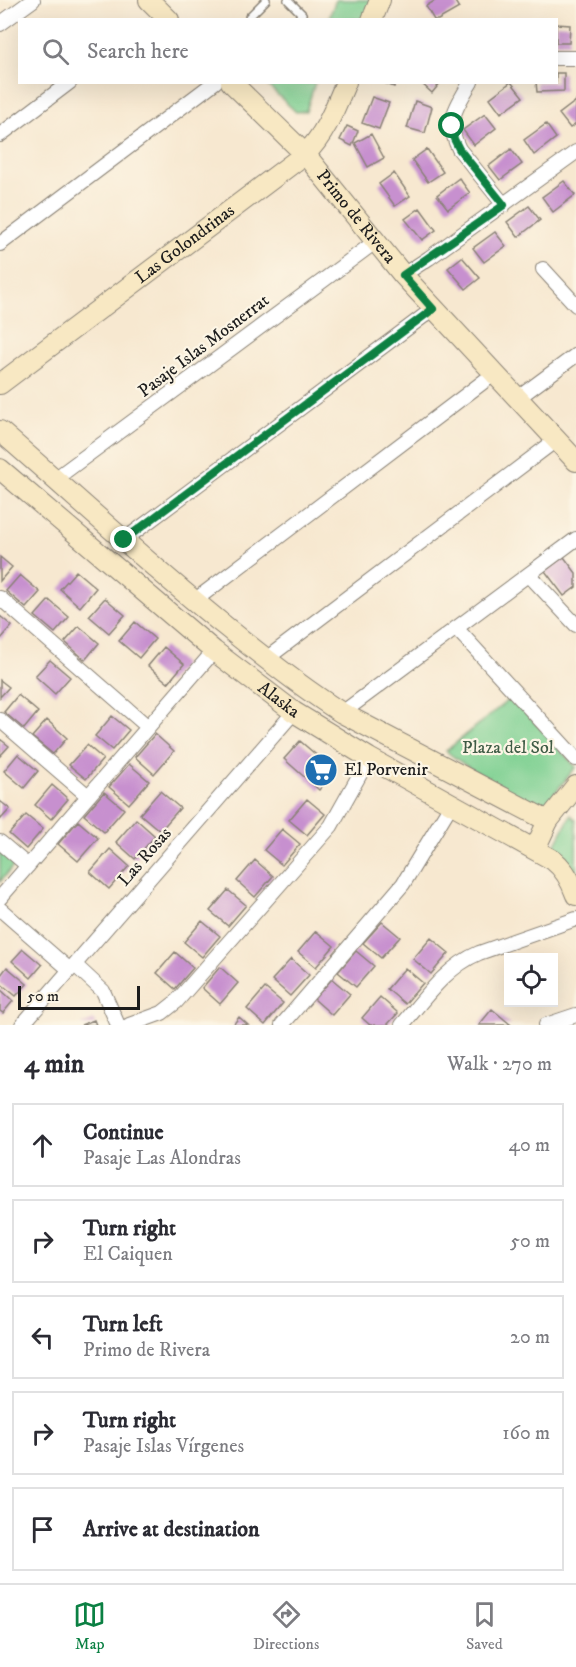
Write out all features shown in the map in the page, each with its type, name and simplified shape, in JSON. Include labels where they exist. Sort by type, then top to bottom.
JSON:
[{"type":"street","points":[[0,24],[33,0]]},
{"type":"street","points":[[373,18],[380,0]]},
{"type":"street","points":[[558,58],[576,58]]},
{"type":"street","points":[[0,135],[67,84]]},
{"type":"street","points":[[0,244],[212,84]]},
{"type":"street","name":"Primo de Rivera","points":[[235,84],[305,154],[375,242],[433,309],[576,461]]},
{"type":"street","name":"Las Golondrinas","points":[[0,384],[305,154],[324,129],[345,84]]},
{"type":"street","points":[[470,84],[454,111],[452,126],[454,139],[459,149],[504,205]]},
{"type":"street","points":[[403,275],[576,152]]},
{"type":"street","name":"Pasaje Islas Mosnerrat","points":[[55,479],[375,242]]},
{"type":"street","points":[[543,269],[576,305]]},
{"type":"street","points":[[124,540],[433,309]]},
{"type":"street","points":[[518,398],[576,355]]},
{"type":"street","points":[[194,601],[495,373]]},
{"type":"street","name":"Alaska","points":[[0,431],[194,601],[319,698],[342,713],[548,821]]},
{"type":"street","points":[[266,659],[556,440]]},
{"type":"street","name":"Alaska","points":[[0,469],[214,651],[294,712],[369,758],[553,860],[563,869],[576,895]]},
{"type":"street","points":[[342,713],[576,539]]},
{"type":"street","points":[[529,574],[576,625]]},
{"type":"street","points":[[0,598],[148,727]]},
{"type":"street","points":[[456,628],[576,759]]},
{"type":"street","points":[[0,898],[214,651]]},
{"type":"street","name":"Las Rosas","points":[[22,1025],[294,712]]},
{"type":"street","points":[[0,720],[88,796]]},
{"type":"street","points":[[129,1025],[162,1013],[184,993],[331,826],[369,758]]},
{"type":"street","points":[[535,849],[548,821],[576,786]]},
{"type":"street","points":[[282,1025],[403,884],[452,803]]},
{"type":"street","points":[[0,842],[28,866]]},
{"type":"street","points":[[0,909],[103,992],[118,1025]]},
{"type":"street","points":[[402,1025],[439,981],[464,960],[576,919]]},
{"type":"street","points":[[546,1025],[576,1015]]},
{"type":"lane","points":[[249,18],[266,0]]},
{"type":"lane","points":[[288,0],[302,14],[299,18]]},
{"type":"green space","points":[[336,0],[373,0],[364,18],[329,18]]},
{"type":"green space","points":[[266,84],[315,84],[306,111],[296,112]]},
{"type":"green space","name":"Plaza del Sol","points":[[512,697],[576,767],[545,805],[522,798],[494,783],[446,751]]},
{"type":"green space","points":[[571,815],[576,820],[576,880],[552,851]]},
{"type":"green space","points":[[0,850],[15,864],[0,882]]},
{"type":"building","points":[[436,0],[454,0],[459,8],[442,18],[433,18],[426,6]]},
{"type":"building","points":[[558,24],[570,25],[569,43],[558,43]]},
{"type":"building","points":[[558,73],[564,73],[564,91],[537,92],[536,84],[558,84]]},
{"type":"building","points":[[422,84],[439,84],[432,93]]},
{"type":"building","points":[[508,84],[513,84],[523,97],[501,113],[490,98]]},
{"type":"building","points":[[372,97],[389,103],[379,129],[362,123]]},
{"type":"building","points":[[415,101],[432,107],[425,133],[407,128]]},
{"type":"building","points":[[576,101],[576,124],[570,128],[559,114]]},
{"type":"building","points":[[485,114],[496,128],[474,145],[463,130]]},
{"type":"building","points":[[546,124],[556,138],[534,155],[524,140]]},
{"type":"building","points":[[347,126],[358,131],[352,146],[340,140]]},
{"type":"building","points":[[371,134],[384,158],[368,167],[355,143]]},
{"type":"building","points":[[427,149],[443,172],[428,182],[412,160]]},
{"type":"building","points":[[511,149],[522,164],[500,180],[489,166]]},
{"type":"building","points":[[394,173],[410,196],[395,206],[379,184]]},
{"type":"building","points":[[459,178],[470,193],[448,209],[437,195]]},
{"type":"building","points":[[564,181],[575,195],[553,212],[542,197]]},
{"type":"building","points":[[529,206],[540,220],[518,237],[507,222]]},
{"type":"building","points":[[420,208],[436,230],[422,240],[405,219]]},
{"type":"building","points":[[495,232],[506,246],[484,262],[473,248]]},
{"type":"building","points":[[462,257],[480,278],[466,289],[448,268]]},
{"type":"building","points":[[0,557],[12,567],[0,581]]},
{"type":"building","points":[[564,557],[576,573],[576,587],[564,596],[545,571]]},
{"type":"building","points":[[76,571],[96,588],[80,607],[60,589]]},
{"type":"building","points":[[20,575],[40,592],[26,608],[6,591]]},
{"type":"building","points":[[105,598],[125,615],[109,633],[89,616]]},
{"type":"building","points":[[49,600],[69,617],[55,633],[35,616]]},
{"type":"building","points":[[0,616],[12,626],[0,640]]},
{"type":"building","points":[[135,622],[155,639],[139,658],[119,641]]},
{"type":"building","points":[[79,626],[99,643],[85,660],[65,642]]},
{"type":"building","points":[[164,647],[184,664],[168,683],[148,666]]},
{"type":"building","points":[[50,660],[70,677],[55,694],[35,676]]},
{"type":"building","points":[[0,680],[9,687],[0,697]]},
{"type":"building","points":[[18,695],[38,712],[24,729],[4,712]]},
{"type":"building","points":[[112,716],[129,730],[112,750],[95,736]]},
{"type":"building","points":[[47,720],[67,738],[53,754],[32,737]]},
{"type":"building","points":[[155,734],[174,751],[154,774],[135,757]]},
{"type":"building","points":[[0,739],[9,746],[0,756]]},
{"type":"building","points":[[300,741],[335,771],[319,790],[284,759]]},
{"type":"building","points":[[87,745],[103,759],[86,779],[69,765]]},
{"type":"building","points":[[18,754],[38,771],[24,788],[4,771]]},
{"type":"building","points":[[129,764],[149,781],[129,804],[109,787]]},
{"type":"building","points":[[52,785],[68,799],[51,819],[35,805]]},
{"type":"building","points":[[160,791],[180,808],[160,831],[140,814]]},
{"type":"building","points":[[104,792],[124,809],[104,832],[84,815]]},
{"type":"building","points":[[307,799],[325,814],[307,835],[289,820]]},
{"type":"building","points":[[0,801],[10,809],[0,820]]},
{"type":"building","points":[[26,815],[43,829],[26,849],[9,834]]},
{"type":"building","points":[[136,819],[155,836],[135,859],[116,842]]},
{"type":"building","points":[[78,821],[98,838],[78,861],[58,844]]},
{"type":"building","points":[[282,829],[300,844],[282,865],[264,850]]},
{"type":"building","points":[[110,849],[129,866],[109,889],[90,872]]},
{"type":"building","points":[[255,860],[273,876],[255,897],[237,881]]},
{"type":"building","points":[[228,890],[246,905],[228,926],[210,911]]},
{"type":"building","points":[[202,921],[220,936],[202,957],[184,942]]},
{"type":"building","points":[[382,922],[400,937],[381,958],[363,943]]},
{"type":"building","points":[[316,931],[334,946],[316,967],[298,952]]},
{"type":"building","points":[[431,938],[449,953],[431,974],[413,959]]},
{"type":"building","points":[[23,949],[42,965],[31,978],[12,961]]},
{"type":"building","points":[[356,951],[374,966],[356,987],[338,972]]},
{"type":"building","points":[[175,952],[193,968],[175,989],[157,973]]},
{"type":"building","points":[[291,959],[309,975],[290,996],[272,980]]},
{"type":"building","points":[[7,967],[27,984],[16,996],[0,983],[0,976]]},
{"type":"building","points":[[220,967],[238,983],[220,1004],[202,988]]},
{"type":"building","points":[[405,968],[423,983],[405,1004],[387,989]]},
{"type":"building","points":[[332,979],[350,994],[332,1015],[314,999]]},
{"type":"building","points":[[265,988],[283,1003],[265,1025],[247,1009]]},
{"type":"building","points":[[0,989],[13,1001],[3,1013],[0,1011]]},
{"type":"building","points":[[380,997],[398,1013],[387,1025],[370,1025],[362,1018]]},
{"type":"building","points":[[492,1009],[511,1025],[479,1025]]},
{"type":"building","points":[[239,1017],[248,1025],[233,1025]]},
{"type":"building","points":[[94,1020],[96,1025],[81,1025]]},
{"type":"place","name":"El Porvenir","points":[[321,770]]},
{"type":"route","points":[[124,540],[433,309],[403,275],[504,205],[459,149],[454,139],[452,126]]}]
